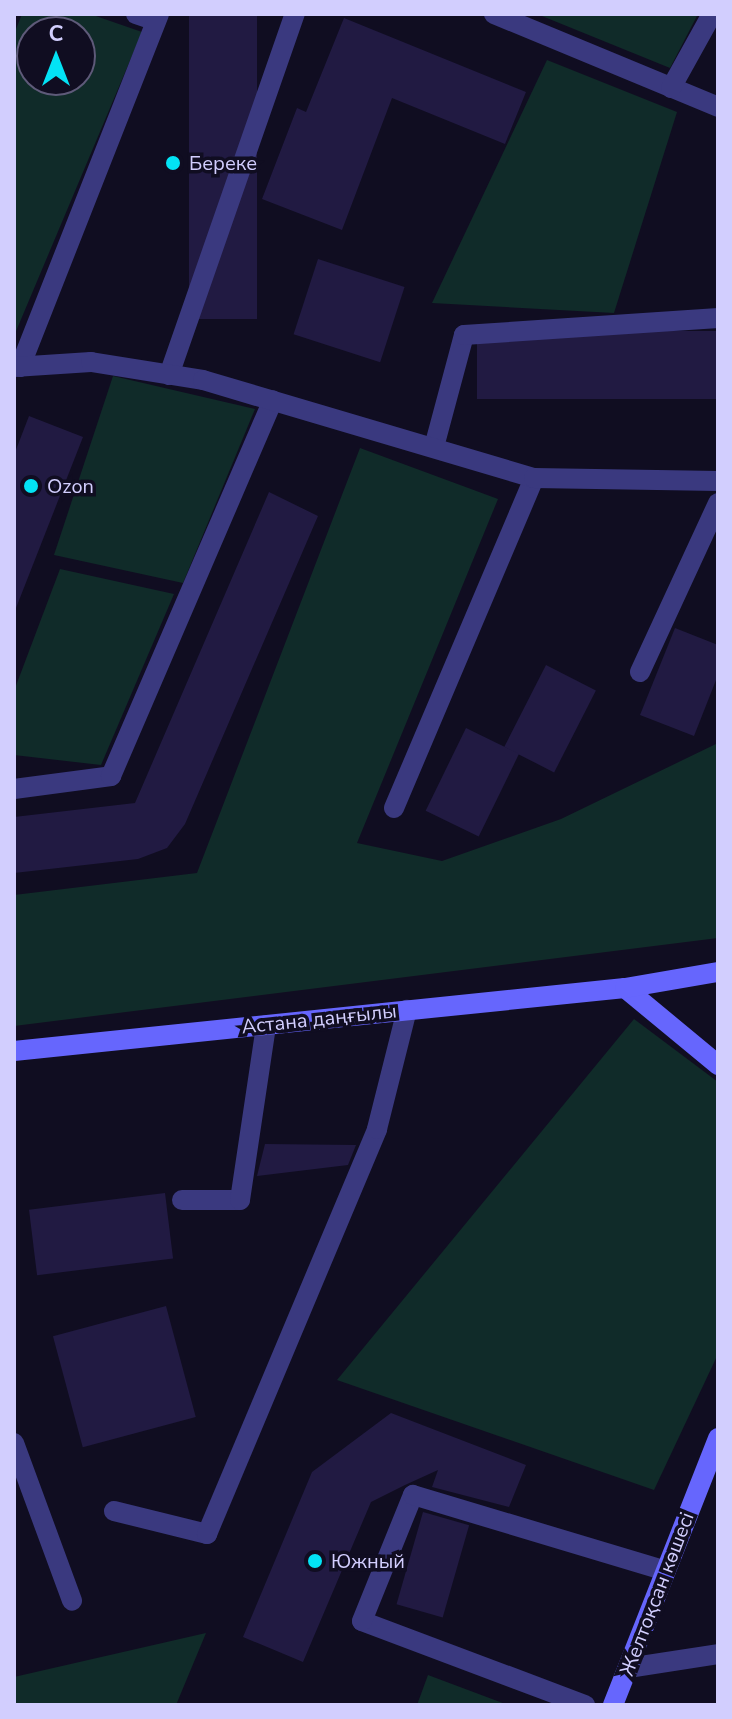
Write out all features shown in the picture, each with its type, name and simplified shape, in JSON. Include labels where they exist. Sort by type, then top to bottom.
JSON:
[{"type":"street","points":[[136,14],[158,18],[17,367],[91,362],[169,375],[273,400],[534,478],[718,481]]},
{"type":"street","points":[[169,375],[295,14]]},
{"type":"street","points":[[494,14],[718,107]]},
{"type":"street","points":[[671,88],[712,14]]},
{"type":"street","points":[[434,447],[464,335],[718,318]]},
{"type":"street","points":[[14,789],[111,776],[273,400]]},
{"type":"street","points":[[394,808],[534,478]]},
{"type":"street","points":[[640,672],[718,503]]},
{"type":"street","name":"Астана даңғылы","points":[[14,1051],[625,988],[718,972]]},
{"type":"street","points":[[625,988],[718,1065]]},
{"type":"street","points":[[114,1511],[207,1534],[377,1129],[407,1010]]},
{"type":"street","points":[[182,1200],[240,1200],[266,1025]]},
{"type":"street","name":"Желтоқсан көшесі","points":[[613,1705],[718,1438]]},
{"type":"street","points":[[14,1443],[72,1601]]},
{"type":"street","points":[[585,1705],[362,1621],[413,1495],[666,1571]]},
{"type":"street","points":[[628,1668],[718,1654]]},
{"type":"green space","points":[[22,14],[96,16],[21,16]]},
{"type":"green space","points":[[537,14],[698,14],[670,68]]},
{"type":"green space","points":[[96,16],[142,32],[14,336],[14,34],[16,29],[16,96],[96,96]]},
{"type":"green space","points":[[547,60],[677,112],[614,313],[432,303]]},
{"type":"green space","points":[[113,376],[255,409],[183,583],[54,555]]},
{"type":"green space","points":[[360,448],[498,499],[357,843],[442,861],[561,819],[718,743],[718,938],[14,1026],[14,895],[197,873]]},
{"type":"green space","points":[[60,569],[174,594],[101,765],[14,755],[14,691]]},
{"type":"green space","points":[[634,1019],[718,1082],[718,1354],[654,1490],[337,1380]]},
{"type":"green space","points":[[206,1633],[176,1705],[14,1705],[14,1677]]},
{"type":"green space","points":[[428,1675],[508,1705],[417,1705]]},
{"type":"building","points":[[189,14],[257,14],[257,319],[189,319]]},
{"type":"building","points":[[344,18],[526,92],[505,144],[392,98],[342,230],[262,199],[297,108],[306,112]]},
{"type":"building","points":[[318,259],[405,287],[380,362],[294,334]]},
{"type":"building","points":[[477,331],[718,331],[718,399],[477,399]]},
{"type":"building","points":[[29,416],[83,437],[16,608],[14,455]]},
{"type":"building","points":[[269,492],[318,516],[185,824],[167,848],[138,859],[14,873],[14,817],[135,803]]},
{"type":"building","points":[[675,628],[718,645],[718,675],[694,736],[640,715]]},
{"type":"building","points":[[546,665],[596,690],[554,772],[504,747]]},
{"type":"building","points":[[466,728],[519,754],[479,837],[426,811]]},
{"type":"building","points":[[265,1144],[356,1145],[348,1165],[257,1176]]},
{"type":"building","points":[[165,1193],[173,1259],[37,1275],[29,1210]]},
{"type":"building","points":[[166,1306],[196,1417],[83,1447],[53,1336]]},
{"type":"building","points":[[391,1413],[526,1465],[509,1507],[432,1487],[438,1470],[405,1485],[371,1502],[303,1662],[243,1637],[312,1472]]},
{"type":"building","points":[[423,1512],[469,1525],[443,1618],[397,1604]]},
{"type":"place","name":"Береке","points":[[173,163]]},
{"type":"place","name":"Ozon","points":[[31,486]]},
{"type":"place","name":"Южный","points":[[315,1561]]}]
